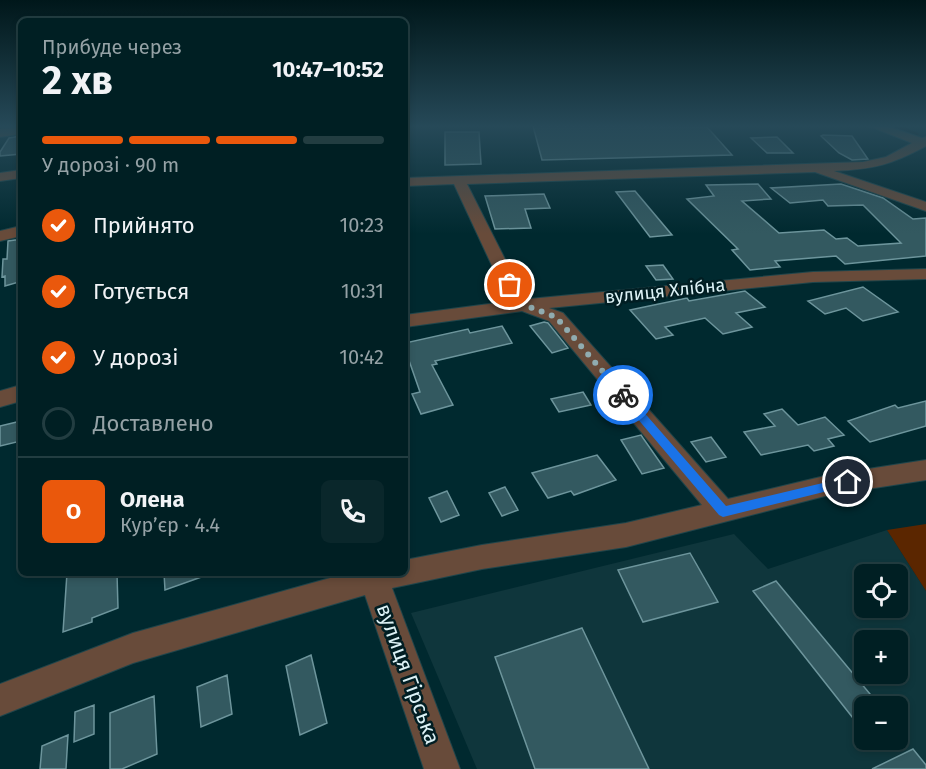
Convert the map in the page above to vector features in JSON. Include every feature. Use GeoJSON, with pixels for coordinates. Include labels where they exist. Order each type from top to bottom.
{"type":"FeatureCollection","features":[{"type":"Feature","properties":{"kind":"street"},"geometry":{"type":"LineString","coordinates":[[408,182],[815,169],[883,162]]}},
{"type":"Feature","properties":{"kind":"street"},"geometry":{"type":"LineString","coordinates":[[815,169],[926,207]]}},
{"type":"Feature","properties":{"kind":"street"},"geometry":{"type":"LineString","coordinates":[[0,177],[18,174]]}},
{"type":"Feature","properties":{"kind":"street"},"geometry":{"type":"LineString","coordinates":[[458,179],[510,285],[524,305],[556,317],[723,512]]}},
{"type":"Feature","properties":{"kind":"street"},"geometry":{"type":"LineString","coordinates":[[0,236],[18,232]]}},
{"type":"Feature","properties":{"kind":"street","name":"вулиця Хлібна"},"geometry":{"type":"LineString","coordinates":[[408,321],[524,305],[813,277],[926,274]]}},
{"type":"Feature","properties":{"kind":"street"},"geometry":{"type":"LineString","coordinates":[[0,399],[18,394]]}},
{"type":"Feature","properties":{"kind":"street"},"geometry":{"type":"LineString","coordinates":[[408,572],[482,557],[626,535],[829,485],[926,470]]}},
{"type":"Feature","properties":{"kind":"street"},"geometry":{"type":"LineString","coordinates":[[0,700],[133,648],[389,576]]}},
{"type":"Feature","properties":{"kind":"street","name":"вулиця Гірська"},"geometry":{"type":"LineString","coordinates":[[374,579],[442,769]]}},
{"type":"Feature","properties":{"kind":"shaded area"},"geometry":{"type":"Polygon","coordinates":[[[926,524],[926,591],[887,530],[926,524]]]}},
{"type":"Feature","properties":{"kind":"shaded area"},"geometry":{"type":"Polygon","coordinates":[[[887,530],[926,591],[926,769],[477,769],[411,613],[734,534],[768,569],[887,530]]]}},
{"type":"Feature","properties":{"kind":"building"},"geometry":{"type":"Polygon","coordinates":[[[445,162],[481,162],[481,164],[445,165],[445,162]]]}},
{"type":"Feature","properties":{"kind":"building"},"geometry":{"type":"Polygon","coordinates":[[[758,184],[771,199],[742,201],[779,233],[824,230],[836,239],[847,238],[858,246],[901,243],[863,205],[828,206],[823,200],[790,203],[771,188],[841,184],[883,198],[913,219],[926,218],[926,256],[845,264],[836,256],[775,261],[780,267],[750,270],[732,250],[738,249],[687,199],[714,196],[706,185],[758,184]]]}},
{"type":"Feature","properties":{"kind":"building"},"geometry":{"type":"Polygon","coordinates":[[[635,191],[672,235],[650,237],[616,192],[635,191]]]}},
{"type":"Feature","properties":{"kind":"building"},"geometry":{"type":"Polygon","coordinates":[[[544,194],[550,208],[525,209],[531,228],[495,229],[485,196],[544,194]]]}},
{"type":"Feature","properties":{"kind":"building"},"geometry":{"type":"Polygon","coordinates":[[[18,240],[18,282],[5,286],[5,276],[2,277],[3,259],[7,259],[8,241],[18,240]]]}},
{"type":"Feature","properties":{"kind":"building"},"geometry":{"type":"Polygon","coordinates":[[[663,265],[673,279],[656,280],[646,266],[663,265]]]}},
{"type":"Feature","properties":{"kind":"building"},"geometry":{"type":"Polygon","coordinates":[[[863,287],[898,312],[863,321],[846,308],[825,314],[808,301],[863,287]]]}},
{"type":"Feature","properties":{"kind":"building"},"geometry":{"type":"Polygon","coordinates":[[[745,291],[765,307],[736,313],[752,327],[723,334],[705,318],[665,327],[673,335],[656,339],[630,310],[687,298],[689,301],[745,291]]]}},
{"type":"Feature","properties":{"kind":"building"},"geometry":{"type":"Polygon","coordinates":[[[548,323],[568,348],[552,353],[530,326],[548,323]]]}},
{"type":"Feature","properties":{"kind":"building"},"geometry":{"type":"Polygon","coordinates":[[[502,326],[512,343],[435,361],[437,364],[432,365],[453,405],[421,414],[412,394],[420,392],[408,358],[408,342],[468,329],[470,333],[502,326]]]}},
{"type":"Feature","properties":{"kind":"building"},"geometry":{"type":"Polygon","coordinates":[[[583,392],[591,405],[559,412],[551,399],[583,392]]]}},
{"type":"Feature","properties":{"kind":"building"},"geometry":{"type":"Polygon","coordinates":[[[926,401],[926,426],[870,442],[848,421],[895,405],[898,408],[926,401]]]}},
{"type":"Feature","properties":{"kind":"building"},"geometry":{"type":"Polygon","coordinates":[[[782,409],[798,425],[825,417],[844,435],[828,439],[834,446],[814,451],[808,445],[761,455],[744,432],[775,426],[764,414],[782,409]]]}},
{"type":"Feature","properties":{"kind":"building"},"geometry":{"type":"Polygon","coordinates":[[[18,422],[18,442],[0,446],[0,426],[18,422]]]}},
{"type":"Feature","properties":{"kind":"building"},"geometry":{"type":"Polygon","coordinates":[[[641,435],[664,468],[642,474],[621,440],[641,435]]]}},
{"type":"Feature","properties":{"kind":"building"},"geometry":{"type":"Polygon","coordinates":[[[711,437],[726,457],[706,462],[691,442],[711,437]]]}},
{"type":"Feature","properties":{"kind":"building"},"geometry":{"type":"Polygon","coordinates":[[[597,455],[616,480],[574,495],[571,491],[548,498],[532,473],[597,455]]]}},
{"type":"Feature","properties":{"kind":"building"},"geometry":{"type":"Polygon","coordinates":[[[505,487],[518,510],[502,516],[489,493],[505,487]]]}},
{"type":"Feature","properties":{"kind":"building"},"geometry":{"type":"Polygon","coordinates":[[[447,491],[459,515],[441,522],[429,498],[447,491]]]}},
{"type":"Feature","properties":{"kind":"building"},"geometry":{"type":"Polygon","coordinates":[[[690,553],[718,602],[643,622],[618,570],[690,553]]]}},
{"type":"Feature","properties":{"kind":"building"},"geometry":{"type":"Polygon","coordinates":[[[67,576],[117,576],[118,608],[92,618],[92,622],[63,632],[67,576]]]}},
{"type":"Feature","properties":{"kind":"building"},"geometry":{"type":"Polygon","coordinates":[[[164,576],[204,576],[165,590],[164,576]]]}},
{"type":"Feature","properties":{"kind":"building"},"geometry":{"type":"Polygon","coordinates":[[[776,581],[854,675],[854,684],[862,684],[872,696],[854,696],[854,719],[753,591],[776,581]]]}},
{"type":"Feature","properties":{"kind":"building"},"geometry":{"type":"Polygon","coordinates":[[[582,628],[649,769],[535,769],[495,657],[582,628]]]}},
{"type":"Feature","properties":{"kind":"building"},"geometry":{"type":"Polygon","coordinates":[[[311,655],[327,723],[300,735],[286,666],[311,655]]]}},
{"type":"Feature","properties":{"kind":"building"},"geometry":{"type":"Polygon","coordinates":[[[227,675],[232,714],[201,727],[197,687],[227,675]]]}},
{"type":"Feature","properties":{"kind":"building"},"geometry":{"type":"Polygon","coordinates":[[[154,696],[157,754],[122,769],[110,769],[110,713],[154,696]]]}},
{"type":"Feature","properties":{"kind":"building"},"geometry":{"type":"Polygon","coordinates":[[[94,705],[94,734],[74,742],[75,712],[94,705]]]}},
{"type":"Feature","properties":{"kind":"building"},"geometry":{"type":"Polygon","coordinates":[[[68,735],[66,769],[40,769],[42,746],[68,735]]]}},
{"type":"Feature","properties":{"kind":"building"},"geometry":{"type":"Polygon","coordinates":[[[913,749],[926,765],[926,769],[872,769],[913,749]]]}},
{"type":"Feature","properties":{"kind":"way so far"},"geometry":{"type":"LineString","coordinates":[[510,285],[524,305],[556,317],[623,395]]}},
{"type":"Feature","properties":{"kind":"route"},"geometry":{"type":"LineString","coordinates":[[623,395],[723,512],[848,482]]}}]}
